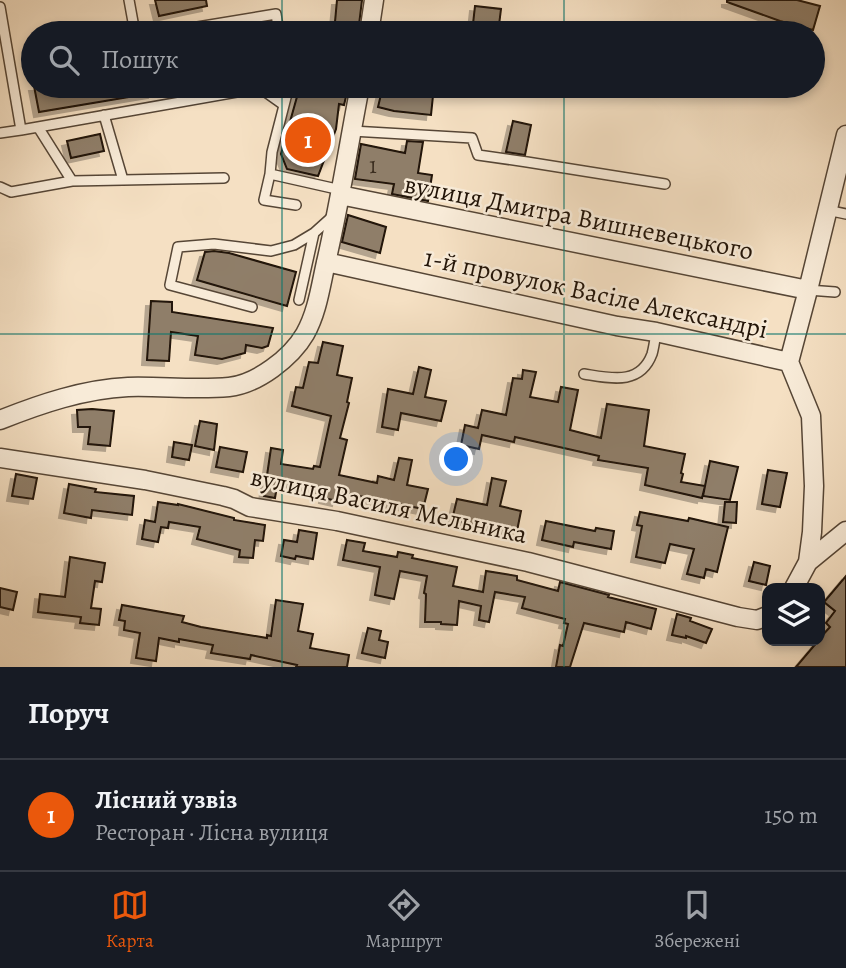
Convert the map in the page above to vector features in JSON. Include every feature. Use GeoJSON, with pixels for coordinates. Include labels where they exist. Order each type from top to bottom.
{"type":"FeatureCollection","features":[{"type":"Feature","properties":{"kind":"street"},"geometry":{"type":"LineString","coordinates":[[371,21],[374,0]]}},
{"type":"Feature","properties":{"kind":"street"},"geometry":{"type":"LineString","coordinates":[[0,420],[80,393],[125,387],[231,387],[271,370],[290,354],[311,322],[321,287],[358,98]]}},
{"type":"Feature","properties":{"kind":"street","name":"1-й провулок Васіле Александрі"},"geometry":{"type":"LineString","coordinates":[[326,262],[789,362],[846,135]]}},
{"type":"Feature","properties":{"kind":"street","name":"вулиця Дмитра Вишневецького"},"geometry":{"type":"LineString","coordinates":[[340,199],[808,290]]}},
{"type":"Feature","properties":{"kind":"street"},"geometry":{"type":"LineString","coordinates":[[789,362],[811,416],[814,486],[808,562],[797,583]]}},
{"type":"Feature","properties":{"kind":"street","name":"вулиця Василя Мельника"},"geometry":{"type":"LineString","coordinates":[[0,458],[145,480],[223,496],[250,506],[528,562],[738,617],[762,618]]}},
{"type":"Feature","properties":{"kind":"street"},"geometry":{"type":"LineString","coordinates":[[808,562],[846,531]]}},
{"type":"Feature","properties":{"kind":"lane"},"geometry":{"type":"LineString","coordinates":[[128,0],[132,21]]}},
{"type":"Feature","properties":{"kind":"lane"},"geometry":{"type":"LineString","coordinates":[[0,7],[3,41],[21,130]]}},
{"type":"Feature","properties":{"kind":"lane"},"geometry":{"type":"LineString","coordinates":[[234,21],[276,14],[277,21]]}},
{"type":"Feature","properties":{"kind":"lane"},"geometry":{"type":"LineString","coordinates":[[0,133],[200,98]]}},
{"type":"Feature","properties":{"kind":"lane"},"geometry":{"type":"LineString","coordinates":[[275,98],[284,105]]}},
{"type":"Feature","properties":{"kind":"lane"},"geometry":{"type":"LineString","coordinates":[[286,98],[272,152],[264,201],[296,205]]}},
{"type":"Feature","properties":{"kind":"lane"},"geometry":{"type":"LineString","coordinates":[[104,115],[123,180]]}},
{"type":"Feature","properties":{"kind":"lane"},"geometry":{"type":"LineString","coordinates":[[38,127],[72,181]]}},
{"type":"Feature","properties":{"kind":"lane"},"geometry":{"type":"LineString","coordinates":[[352,131],[472,138],[478,155],[665,184]]}},
{"type":"Feature","properties":{"kind":"lane"},"geometry":{"type":"LineString","coordinates":[[252,307],[170,285],[178,247],[214,244],[271,251],[294,245],[313,233],[340,199],[270,174]]}},
{"type":"Feature","properties":{"kind":"lane"},"geometry":{"type":"LineString","coordinates":[[0,187],[11,192],[72,181],[224,178]]}},
{"type":"Feature","properties":{"kind":"lane"},"geometry":{"type":"LineString","coordinates":[[827,210],[846,214]]}},
{"type":"Feature","properties":{"kind":"lane"},"geometry":{"type":"LineString","coordinates":[[299,300],[313,233]]}},
{"type":"Feature","properties":{"kind":"lane"},"geometry":{"type":"LineString","coordinates":[[808,290],[835,292]]}},
{"type":"Feature","properties":{"kind":"lane"},"geometry":{"type":"LineString","coordinates":[[584,373],[615,380],[637,373],[651,355],[656,332]]}},
{"type":"Feature","properties":{"kind":"building"},"geometry":{"type":"Polygon","coordinates":[[[155,0],[206,0],[207,6],[159,16],[155,0]]]}},
{"type":"Feature","properties":{"kind":"building"},"geometry":{"type":"Polygon","coordinates":[[[337,0],[362,0],[359,21],[335,21],[337,0]]]}},
{"type":"Feature","properties":{"kind":"building"},"geometry":{"type":"Polygon","coordinates":[[[797,0],[820,6],[816,21],[780,21],[727,2],[797,0]]]}},
{"type":"Feature","properties":{"kind":"building"},"geometry":{"type":"Polygon","coordinates":[[[475,6],[501,9],[500,21],[473,21],[475,6]]]}},
{"type":"Feature","properties":{"kind":"building"},"geometry":{"type":"Polygon","coordinates":[[[36,98],[123,98],[39,112],[36,98]]]}},
{"type":"Feature","properties":{"kind":"building"},"geometry":{"type":"Polygon","coordinates":[[[297,98],[346,98],[344,105],[339,104],[336,129],[318,176],[287,169],[281,154],[297,98]]]}},
{"type":"Feature","properties":{"kind":"building"},"geometry":{"type":"Polygon","coordinates":[[[380,98],[433,98],[431,115],[378,107],[380,98]]]}},
{"type":"Feature","properties":{"kind":"building"},"geometry":{"type":"Polygon","coordinates":[[[513,121],[531,125],[525,155],[506,152],[513,121]]]}},
{"type":"Feature","properties":{"kind":"building"},"geometry":{"type":"Polygon","coordinates":[[[100,134],[104,151],[71,158],[67,141],[100,134]]]}},
{"type":"Feature","properties":{"kind":"building"},"geometry":{"type":"Polygon","coordinates":[[[407,141],[423,142],[418,173],[432,175],[428,201],[392,194],[394,184],[355,179],[361,144],[405,153],[407,141]]]}},
{"type":"Feature","properties":{"kind":"building"},"geometry":{"type":"Polygon","coordinates":[[[348,215],[386,227],[380,253],[342,242],[348,215]]]}},
{"type":"Feature","properties":{"kind":"building"},"geometry":{"type":"Polygon","coordinates":[[[214,251],[296,272],[287,306],[197,280],[205,252],[214,251]]]}},
{"type":"Feature","properties":{"kind":"building"},"geometry":{"type":"Polygon","coordinates":[[[151,301],[172,302],[172,312],[273,328],[268,346],[262,348],[246,345],[245,353],[222,359],[195,355],[198,336],[171,332],[169,361],[147,360],[151,301]]]}},
{"type":"Feature","properties":{"kind":"building"},"geometry":{"type":"Polygon","coordinates":[[[323,342],[343,346],[337,375],[352,378],[340,438],[347,440],[339,475],[377,483],[378,476],[394,480],[399,458],[412,460],[407,485],[428,489],[423,509],[339,492],[337,501],[324,498],[326,489],[278,480],[275,498],[264,496],[271,448],[283,450],[281,464],[313,469],[314,466],[320,467],[331,416],[292,406],[296,387],[303,388],[309,362],[318,363],[323,342]]]}},
{"type":"Feature","properties":{"kind":"building"},"geometry":{"type":"Polygon","coordinates":[[[419,367],[431,370],[425,397],[446,401],[441,421],[401,413],[398,430],[382,427],[388,389],[413,394],[419,367]]]}},
{"type":"Feature","properties":{"kind":"building"},"geometry":{"type":"Polygon","coordinates":[[[523,370],[536,372],[530,397],[558,402],[561,387],[578,390],[570,430],[601,438],[607,404],[649,410],[644,446],[685,454],[681,482],[705,486],[702,498],[645,485],[648,468],[598,460],[599,456],[515,437],[514,442],[482,435],[479,449],[461,445],[465,425],[478,428],[482,410],[506,415],[513,378],[522,379],[523,370]]]}},
{"type":"Feature","properties":{"kind":"building"},"geometry":{"type":"Polygon","coordinates":[[[77,410],[114,411],[110,446],[88,444],[90,427],[78,427],[77,410]]]}},
{"type":"Feature","properties":{"kind":"building"},"geometry":{"type":"Polygon","coordinates":[[[200,421],[217,424],[214,450],[195,446],[200,421]]]}},
{"type":"Feature","properties":{"kind":"building"},"geometry":{"type":"Polygon","coordinates":[[[174,442],[192,445],[189,460],[172,457],[174,442]]]}},
{"type":"Feature","properties":{"kind":"building"},"geometry":{"type":"Polygon","coordinates":[[[220,447],[247,452],[243,472],[216,467],[220,447]]]}},
{"type":"Feature","properties":{"kind":"building"},"geometry":{"type":"Polygon","coordinates":[[[710,461],[738,467],[730,500],[703,496],[710,461]]]}},
{"type":"Feature","properties":{"kind":"building"},"geometry":{"type":"Polygon","coordinates":[[[768,470],[787,473],[780,507],[762,504],[768,470]]]}},
{"type":"Feature","properties":{"kind":"building"},"geometry":{"type":"Polygon","coordinates":[[[16,474],[37,478],[33,499],[12,496],[16,474]]]}},
{"type":"Feature","properties":{"kind":"building"},"geometry":{"type":"Polygon","coordinates":[[[492,478],[506,481],[500,506],[521,511],[517,531],[480,523],[480,527],[452,520],[457,499],[487,505],[492,478]]]}},
{"type":"Feature","properties":{"kind":"building"},"geometry":{"type":"Polygon","coordinates":[[[69,484],[96,489],[95,492],[134,496],[132,515],[92,510],[91,518],[64,513],[69,484]]]}},
{"type":"Feature","properties":{"kind":"building"},"geometry":{"type":"Polygon","coordinates":[[[158,502],[178,504],[234,520],[265,525],[263,541],[255,540],[253,558],[239,557],[240,550],[197,539],[200,527],[169,522],[168,528],[161,527],[158,542],[142,539],[145,520],[155,522],[158,502]]]}},
{"type":"Feature","properties":{"kind":"building"},"geometry":{"type":"Polygon","coordinates":[[[725,502],[737,502],[736,523],[723,522],[725,502]]]}},
{"type":"Feature","properties":{"kind":"building"},"geometry":{"type":"Polygon","coordinates":[[[640,512],[688,521],[689,518],[728,527],[717,572],[706,569],[704,578],[687,574],[694,549],[670,544],[665,563],[636,557],[642,526],[637,525],[640,512]]]}},
{"type":"Feature","properties":{"kind":"building"},"geometry":{"type":"Polygon","coordinates":[[[546,521],[595,531],[596,528],[614,531],[611,549],[574,542],[573,547],[542,540],[546,521]]]}},
{"type":"Feature","properties":{"kind":"building"},"geometry":{"type":"Polygon","coordinates":[[[299,530],[317,533],[313,559],[281,556],[284,540],[297,542],[299,530]]]}},
{"type":"Feature","properties":{"kind":"building"},"geometry":{"type":"Polygon","coordinates":[[[347,540],[365,543],[363,551],[397,557],[398,552],[413,555],[412,558],[457,567],[453,586],[483,592],[486,571],[517,576],[517,580],[558,591],[560,582],[609,595],[608,597],[656,609],[651,629],[626,622],[624,632],[584,623],[570,667],[556,667],[568,624],[564,623],[565,619],[522,608],[525,597],[495,592],[489,622],[479,620],[481,606],[459,601],[457,625],[425,622],[424,593],[427,576],[400,571],[394,599],[375,595],[380,567],[343,560],[347,540]]]}},
{"type":"Feature","properties":{"kind":"building"},"geometry":{"type":"Polygon","coordinates":[[[70,557],[105,563],[102,582],[95,581],[91,608],[101,609],[99,625],[80,623],[81,617],[38,612],[40,594],[65,597],[70,557]]]}},
{"type":"Feature","properties":{"kind":"building"},"geometry":{"type":"Polygon","coordinates":[[[754,562],[770,566],[766,583],[749,581],[754,562]]]}},
{"type":"Feature","properties":{"kind":"building"},"geometry":{"type":"Polygon","coordinates":[[[846,576],[846,667],[796,667],[814,646],[825,646],[825,632],[830,627],[826,623],[835,611],[825,601],[846,576]]]}},
{"type":"Feature","properties":{"kind":"building"},"geometry":{"type":"Polygon","coordinates":[[[0,588],[17,592],[13,610],[0,607],[0,588]]]}},
{"type":"Feature","properties":{"kind":"building"},"geometry":{"type":"Polygon","coordinates":[[[276,600],[303,604],[298,631],[313,634],[310,648],[349,655],[347,667],[296,667],[297,665],[251,655],[250,659],[211,653],[213,645],[159,638],[156,661],[136,658],[140,633],[124,630],[125,621],[119,620],[122,605],[184,616],[182,622],[201,627],[267,638],[267,635],[271,636],[276,600]]]}},
{"type":"Feature","properties":{"kind":"building"},"geometry":{"type":"Polygon","coordinates":[[[677,614],[712,629],[706,643],[686,636],[672,635],[677,614]]]}},
{"type":"Feature","properties":{"kind":"building"},"geometry":{"type":"Polygon","coordinates":[[[368,628],[381,631],[379,640],[388,642],[385,658],[362,653],[368,628]]]}},
{"type":"Feature","properties":{"kind":"place","name":"Лісний узвіз"},"geometry":{"type":"Point","coordinates":[308,140]}}]}
